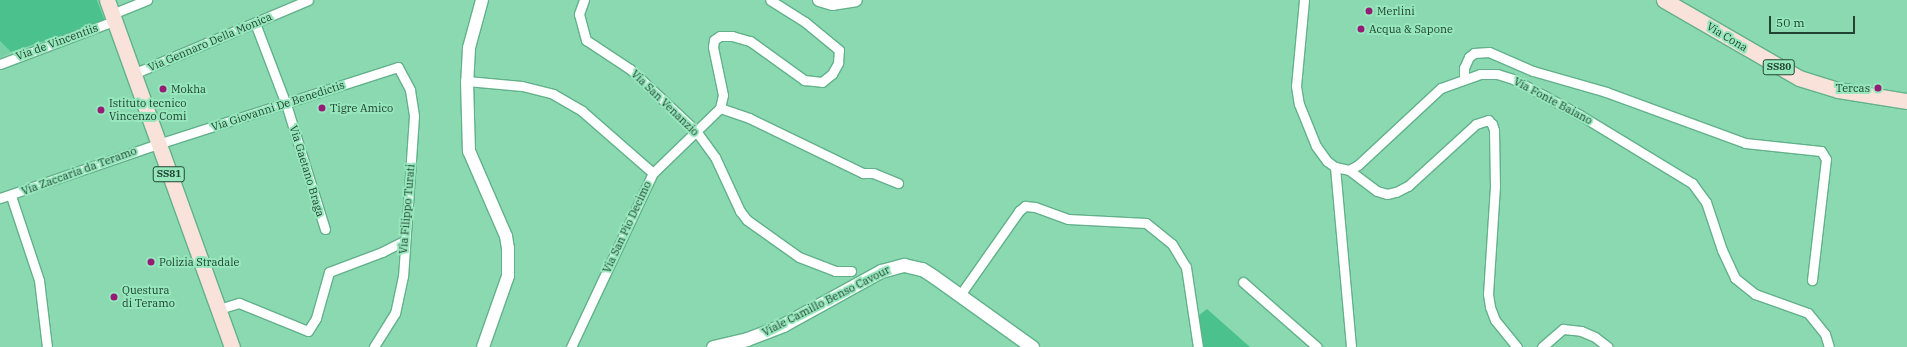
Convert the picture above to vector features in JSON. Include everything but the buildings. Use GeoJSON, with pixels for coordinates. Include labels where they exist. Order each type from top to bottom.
{"type":"FeatureCollection","features":[{"type":"Feature","properties":{"kind":"main road","name":"Via Cona"},"geometry":{"type":"LineString","coordinates":[[1664,0],[1799,78],[1838,90],[1907,101]]}},
{"type":"Feature","properties":{"kind":"main road","name":"SS81"},"geometry":{"type":"LineString","coordinates":[[111,12],[232,347]]}},
{"type":"Feature","properties":{"kind":"main road","name":"Viale Camillo Benso Cavour"},"geometry":{"type":"LineString","coordinates":[[713,347],[747,339],[783,325],[876,274],[898,266],[922,269],[1032,347]]}},
{"type":"Feature","properties":{"kind":"street","name":"Via de Vincentiis"},"geometry":{"type":"LineString","coordinates":[[0,64],[111,12],[147,0]]}},
{"type":"Feature","properties":{"kind":"street","name":"Via Gennaro Della Monica"},"geometry":{"type":"LineString","coordinates":[[133,74],[308,0]]}},
{"type":"Feature","properties":{"kind":"street"},"geometry":{"type":"LineString","coordinates":[[482,0],[469,48],[467,81],[469,151],[506,236],[508,248],[508,276],[483,347]]}},
{"type":"Feature","properties":{"kind":"street","name":"Via San Venanzio"},"geometry":{"type":"LineString","coordinates":[[584,0],[579,14],[586,40],[630,69],[696,130],[715,157],[740,211],[747,220],[799,257],[835,271],[851,271]]}},
{"type":"Feature","properties":{"kind":"street"},"geometry":{"type":"LineString","coordinates":[[770,0],[806,22],[838,50],[838,63],[832,74],[822,82],[804,80],[750,41],[732,36],[720,36],[714,40],[713,47],[723,96],[720,108],[749,118],[863,173],[873,173],[898,183]]}},
{"type":"Feature","properties":{"kind":"street"},"geometry":{"type":"LineString","coordinates":[[819,0],[832,4],[856,0]]}},
{"type":"Feature","properties":{"kind":"street"},"geometry":{"type":"LineString","coordinates":[[1304,0],[1296,86],[1299,104],[1316,146],[1327,161],[1335,167],[1350,170],[1377,191],[1387,194],[1396,192],[1413,181],[1476,124],[1488,120],[1492,124],[1494,130],[1495,186],[1488,294],[1490,307],[1495,320],[1518,347]]}},
{"type":"Feature","properties":{"kind":"street","name":"Via Gaetano Braga"},"geometry":{"type":"LineString","coordinates":[[255,23],[286,104],[325,229]]}},
{"type":"Feature","properties":{"kind":"street"},"geometry":{"type":"LineString","coordinates":[[1464,78],[1464,68],[1469,57],[1474,53],[1489,52],[1533,71],[1606,92],[1745,143],[1821,151],[1826,159],[1812,280]]}},
{"type":"Feature","properties":{"kind":"street","name":"Via Giovanni De Benedictis"},"geometry":{"type":"LineString","coordinates":[[158,144],[398,67]]}},
{"type":"Feature","properties":{"kind":"street","name":"Via Filippo Turati"},"geometry":{"type":"LineString","coordinates":[[374,347],[395,313],[403,276],[404,241],[414,116],[410,90],[398,67]]}},
{"type":"Feature","properties":{"kind":"street","name":"Via Fonte Baiano"},"geometry":{"type":"LineString","coordinates":[[1350,170],[1376,150],[1427,98],[1441,88],[1464,78],[1497,74],[1525,84],[1692,183],[1706,202],[1722,250],[1735,278],[1755,294],[1808,314],[1825,334],[1829,347]]}},
{"type":"Feature","properties":{"kind":"street"},"geometry":{"type":"LineString","coordinates":[[467,81],[522,86],[553,94],[582,111],[653,173]]}},
{"type":"Feature","properties":{"kind":"street","name":"Via San Pio Decimo"},"geometry":{"type":"LineString","coordinates":[[571,347],[653,173],[720,108]]}},
{"type":"Feature","properties":{"kind":"street","name":"Via Zaccaria da Teramo"},"geometry":{"type":"LineString","coordinates":[[0,198],[11,196],[158,144]]}},
{"type":"Feature","properties":{"kind":"street"},"geometry":{"type":"LineString","coordinates":[[1335,167],[1352,347]]}},
{"type":"Feature","properties":{"kind":"street"},"geometry":{"type":"LineString","coordinates":[[11,196],[39,280],[47,347]]}},
{"type":"Feature","properties":{"kind":"street"},"geometry":{"type":"LineString","coordinates":[[960,295],[1019,211],[1025,206],[1035,207],[1068,219],[1146,223],[1172,244],[1186,267],[1198,347]]}},
{"type":"Feature","properties":{"kind":"street"},"geometry":{"type":"LineString","coordinates":[[219,309],[239,303],[308,331],[316,318],[328,272],[382,252],[404,241]]}},
{"type":"Feature","properties":{"kind":"street"},"geometry":{"type":"LineString","coordinates":[[1244,282],[1317,347]]}},
{"type":"Feature","properties":{"kind":"street"},"geometry":{"type":"LineString","coordinates":[[1542,347],[1563,329],[1581,331],[1594,336],[1608,347]]}},
{"type":"Feature","properties":{"kind":"shaded area"},"geometry":{"type":"Polygon","coordinates":[[[0,0],[97,0],[105,21],[11,52],[0,41],[0,0]]]}},
{"type":"Feature","properties":{"kind":"shaded area"},"geometry":{"type":"Polygon","coordinates":[[[0,41],[11,52],[0,58],[0,41]]]}},
{"type":"Feature","properties":{"kind":"shaded area"},"geometry":{"type":"Polygon","coordinates":[[[1207,309],[1250,347],[1201,347],[1198,316],[1207,309]]]}},
{"type":"Feature","properties":{"kind":"place","name":"Merlini"},"geometry":{"type":"Point","coordinates":[1369,11]}},
{"type":"Feature","properties":{"kind":"place","name":"Acqua & Sapone"},"geometry":{"type":"Point","coordinates":[1361,29]}},
{"type":"Feature","properties":{"kind":"place","name":"Tercas"},"geometry":{"type":"Point","coordinates":[1878,88]}},
{"type":"Feature","properties":{"kind":"place","name":"Mokha"},"geometry":{"type":"Point","coordinates":[163,89]}},
{"type":"Feature","properties":{"kind":"place","name":"Tigre Amico"},"geometry":{"type":"Point","coordinates":[322,108]}},
{"type":"Feature","properties":{"kind":"place","name":"Istituto tecnico Vincenzo Comi"},"geometry":{"type":"Point","coordinates":[101,110]}},
{"type":"Feature","properties":{"kind":"place","name":"Polizia Stradale"},"geometry":{"type":"Point","coordinates":[151,262]}},
{"type":"Feature","properties":{"kind":"place","name":"Questura di Teramo"},"geometry":{"type":"Point","coordinates":[114,297]}}]}
